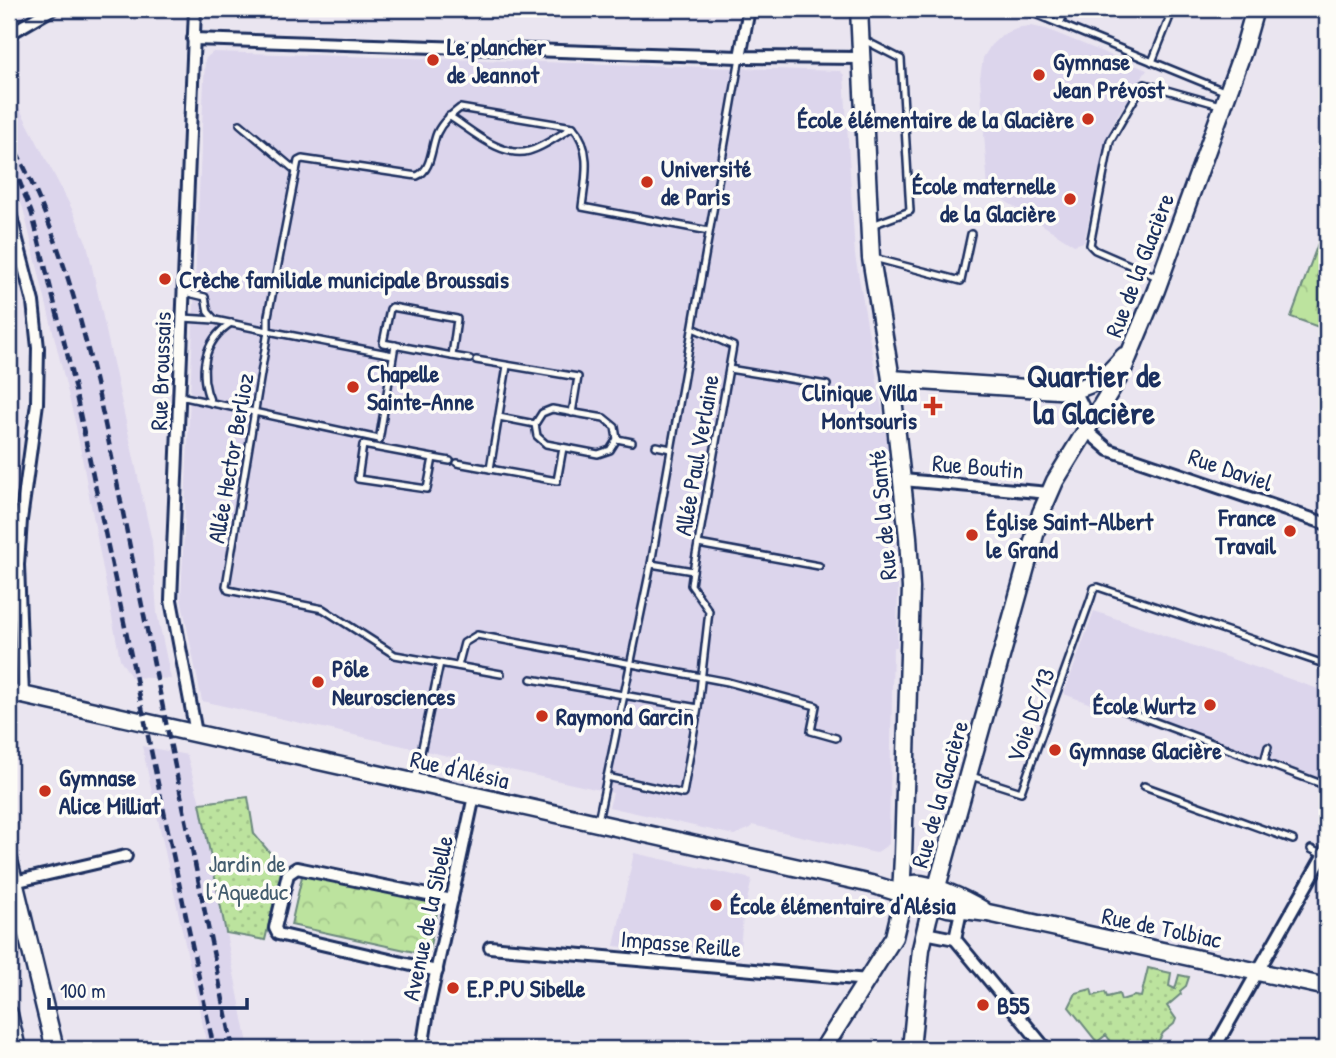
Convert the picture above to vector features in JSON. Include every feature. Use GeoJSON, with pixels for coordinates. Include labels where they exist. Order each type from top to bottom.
{"type":"FeatureCollection","features":[{"type":"Feature","properties":{"kind":"street"},"geometry":{"type":"LineString","coordinates":[[9,34],[52,9]]}},
{"type":"Feature","properties":{"kind":"street","name":"Rue Broussais"},"geometry":{"type":"LineString","coordinates":[[195,9],[172,600],[196,733]]}},
{"type":"Feature","properties":{"kind":"street"},"geometry":{"type":"LineString","coordinates":[[740,57],[749,9]]}},
{"type":"Feature","properties":{"kind":"street","name":"Rue de la Santé"},"geometry":{"type":"LineString","coordinates":[[823,1049],[894,937],[901,893],[911,589],[903,481],[891,379],[871,258],[859,9]]}},
{"type":"Feature","properties":{"kind":"street","name":"Rue de la Glacière"},"geometry":{"type":"LineString","coordinates":[[911,1049],[925,933],[1041,513],[1049,493],[1122,372],[1160,279],[1226,100],[1255,9]]}},
{"type":"Feature","properties":{"kind":"street"},"geometry":{"type":"LineString","coordinates":[[193,39],[740,57],[860,58]]}},
{"type":"Feature","properties":{"kind":"street"},"geometry":{"type":"LineString","coordinates":[[9,209],[33,302],[38,348],[37,403],[21,520],[18,565],[16,694]]}},
{"type":"Feature","properties":{"kind":"street"},"geometry":{"type":"LineString","coordinates":[[891,379],[1072,391],[1094,384],[1106,376],[1132,346]]}},
{"type":"Feature","properties":{"kind":"street"},"geometry":{"type":"LineString","coordinates":[[1072,391],[1086,419],[1087,430]]}},
{"type":"Feature","properties":{"kind":"street","name":"Rue Daviel"},"geometry":{"type":"LineString","coordinates":[[1087,430],[1109,450],[1327,524]]}},
{"type":"Feature","properties":{"kind":"street","name":"Rue Boutin"},"geometry":{"type":"LineString","coordinates":[[903,481],[1049,493]]}},
{"type":"Feature","properties":{"kind":"street"},"geometry":{"type":"LineString","coordinates":[[9,520],[21,520]]}},
{"type":"Feature","properties":{"kind":"street","name":"Rue d'Alésia"},"geometry":{"type":"LineString","coordinates":[[16,694],[901,893],[934,896]]}},
{"type":"Feature","properties":{"kind":"street","name":"Avenue de la Sibelle"},"geometry":{"type":"LineString","coordinates":[[422,1049],[474,796]]}},
{"type":"Feature","properties":{"kind":"street"},"geometry":{"type":"LineString","coordinates":[[1214,1049],[1325,852]]}},
{"type":"Feature","properties":{"kind":"street"},"geometry":{"type":"LineString","coordinates":[[14,882],[126,856]]}},
{"type":"Feature","properties":{"kind":"street"},"geometry":{"type":"LineString","coordinates":[[9,861],[55,1049]]}},
{"type":"Feature","properties":{"kind":"street"},"geometry":{"type":"LineString","coordinates":[[436,971],[277,933],[275,928],[288,874],[297,867],[452,900]]}},
{"type":"Feature","properties":{"kind":"street"},"geometry":{"type":"LineString","coordinates":[[934,896],[961,911],[988,913]]}},
{"type":"Feature","properties":{"kind":"street"},"geometry":{"type":"LineString","coordinates":[[934,896],[961,897],[988,913]]}},
{"type":"Feature","properties":{"kind":"street"},"geometry":{"type":"LineString","coordinates":[[956,939],[961,911]]}},
{"type":"Feature","properties":{"kind":"street","name":"Rue de Tolbiac"},"geometry":{"type":"LineString","coordinates":[[988,913],[1327,987]]}},
{"type":"Feature","properties":{"kind":"street"},"geometry":{"type":"LineString","coordinates":[[925,933],[956,939],[1045,1049]]}},
{"type":"Feature","properties":{"kind":"street","name":"Impasse Reille"},"geometry":{"type":"LineString","coordinates":[[491,947],[868,980]]}},
{"type":"Feature","properties":{"kind":"street"},"geometry":{"type":"LineString","coordinates":[[9,1014],[17,1049]]}},
{"type":"Feature","properties":{"kind":"lane"},"geometry":{"type":"LineString","coordinates":[[1023,9],[1152,62],[1226,100]]}},
{"type":"Feature","properties":{"kind":"lane"},"geometry":{"type":"LineString","coordinates":[[1060,24],[1066,9]]}},
{"type":"Feature","properties":{"kind":"lane"},"geometry":{"type":"LineString","coordinates":[[1152,62],[1173,9]]}},
{"type":"Feature","properties":{"kind":"lane"},"geometry":{"type":"LineString","coordinates":[[860,37],[901,59],[910,211],[869,226]]}},
{"type":"Feature","properties":{"kind":"lane","name":"Allée Paul Verlaine"},"geometry":{"type":"LineString","coordinates":[[597,823],[651,564],[740,57]]}},
{"type":"Feature","properties":{"kind":"lane"},"geometry":{"type":"LineString","coordinates":[[1160,279],[1095,250],[1090,245],[1110,141],[1142,86],[1226,100]]}},
{"type":"Feature","properties":{"kind":"lane"},"geometry":{"type":"LineString","coordinates":[[240,124],[296,171],[298,161],[302,159],[416,176],[426,170],[438,131],[449,116],[460,108],[573,127],[578,133],[587,164],[582,207],[709,231]]}},
{"type":"Feature","properties":{"kind":"lane"},"geometry":{"type":"LineString","coordinates":[[449,116],[499,147],[514,152],[528,152],[573,127]]}},
{"type":"Feature","properties":{"kind":"lane","name":"Allée Hector Berlioz"},"geometry":{"type":"LineString","coordinates":[[296,171],[268,316],[268,331],[226,586],[228,590],[323,609],[388,653],[440,663]]}},
{"type":"Feature","properties":{"kind":"lane"},"geometry":{"type":"LineString","coordinates":[[871,258],[961,281],[971,234]]}},
{"type":"Feature","properties":{"kind":"lane"},"geometry":{"type":"LineString","coordinates":[[184,292],[205,296],[208,313],[215,320]]}},
{"type":"Feature","properties":{"kind":"lane"},"geometry":{"type":"LineString","coordinates":[[452,356],[457,319],[392,307],[383,343],[452,356],[473,359],[507,366],[578,377],[572,413]]}},
{"type":"Feature","properties":{"kind":"lane"},"geometry":{"type":"LineString","coordinates":[[183,318],[215,320],[393,355]]}},
{"type":"Feature","properties":{"kind":"lane"},"geometry":{"type":"LineString","coordinates":[[211,403],[203,378],[205,359],[217,335],[232,323]]}},
{"type":"Feature","properties":{"kind":"lane","name":"Allée Paul Verlaine"},"geometry":{"type":"LineString","coordinates":[[651,564],[693,571],[698,544],[733,346],[693,328]]}},
{"type":"Feature","properties":{"kind":"lane"},"geometry":{"type":"LineString","coordinates":[[377,448],[395,345]]}},
{"type":"Feature","properties":{"kind":"lane"},"geometry":{"type":"LineString","coordinates":[[490,469],[507,366]]}},
{"type":"Feature","properties":{"kind":"lane"},"geometry":{"type":"LineString","coordinates":[[729,369],[827,385]]}},
{"type":"Feature","properties":{"kind":"lane"},"geometry":{"type":"LineString","coordinates":[[180,396],[379,439]]}},
{"type":"Feature","properties":{"kind":"lane"},"geometry":{"type":"LineString","coordinates":[[549,410],[572,413],[609,420],[615,427],[617,439],[613,447],[602,454],[563,448],[542,442],[536,434],[535,424],[539,416],[549,410]]}},
{"type":"Feature","properties":{"kind":"lane"},"geometry":{"type":"LineString","coordinates":[[499,417],[535,424]]}},
{"type":"Feature","properties":{"kind":"lane"},"geometry":{"type":"LineString","coordinates":[[617,439],[632,442]]}},
{"type":"Feature","properties":{"kind":"lane"},"geometry":{"type":"LineString","coordinates":[[433,458],[426,491],[358,479],[363,445],[557,481],[563,448]]}},
{"type":"Feature","properties":{"kind":"lane"},"geometry":{"type":"LineString","coordinates":[[656,446],[671,449]]}},
{"type":"Feature","properties":{"kind":"lane"},"geometry":{"type":"LineString","coordinates":[[698,544],[819,566]]}},
{"type":"Feature","properties":{"kind":"lane"},"geometry":{"type":"LineString","coordinates":[[607,777],[683,794],[698,708],[709,611],[691,584],[693,571]]}},
{"type":"Feature","properties":{"kind":"lane","name":"Voie DC/13"},"geometry":{"type":"LineString","coordinates":[[968,775],[1021,792],[1094,588],[1103,586],[1327,665]]}},
{"type":"Feature","properties":{"kind":"lane"},"geometry":{"type":"LineString","coordinates":[[458,666],[464,643],[477,635],[702,677],[816,706],[811,731],[836,738]]}},
{"type":"Feature","properties":{"kind":"lane"},"geometry":{"type":"LineString","coordinates":[[414,782],[440,663],[501,674]]}},
{"type":"Feature","properties":{"kind":"lane"},"geometry":{"type":"LineString","coordinates":[[531,679],[698,708]]}},
{"type":"Feature","properties":{"kind":"lane"},"geometry":{"type":"LineString","coordinates":[[1118,708],[1327,786]]}},
{"type":"Feature","properties":{"kind":"lane"},"geometry":{"type":"LineString","coordinates":[[1264,762],[1268,747]]}},
{"type":"Feature","properties":{"kind":"lane"},"geometry":{"type":"LineString","coordinates":[[1144,786],[1293,840]]}},
{"type":"Feature","properties":{"kind":"lane"},"geometry":{"type":"LineString","coordinates":[[1311,849],[1325,852]]}},
{"type":"Feature","properties":{"kind":"shaded area"},"geometry":{"type":"Polygon","coordinates":[[[1031,26],[1046,29],[1147,70],[1115,119],[1105,143],[1084,242],[1074,245],[988,190],[980,78],[983,58],[991,45],[1002,35],[1031,26]]]}},
{"type":"Feature","properties":{"kind":"shaded area"},"geometry":{"type":"Polygon","coordinates":[[[213,52],[840,71],[844,75],[855,255],[887,438],[898,585],[897,647],[893,647],[889,844],[876,853],[752,825],[751,828],[734,835],[609,807],[613,793],[202,701],[181,598],[205,59],[213,52]]]}},
{"type":"Feature","properties":{"kind":"shaded area"},"geometry":{"type":"Polygon","coordinates":[[[9,88],[73,211],[87,244],[152,541],[157,613],[171,679],[131,677],[120,659],[76,426],[23,208],[9,176],[9,88]]]}},
{"type":"Feature","properties":{"kind":"shaded area","name":"École Wurtz"},"geometry":{"type":"Polygon","coordinates":[[[1094,611],[1327,692],[1327,792],[1064,694],[1094,611]]]}},
{"type":"Feature","properties":{"kind":"shaded area"},"geometry":{"type":"Polygon","coordinates":[[[142,746],[187,755],[200,803],[249,1049],[208,1049],[142,746]]]}},
{"type":"Feature","properties":{"kind":"shaded area"},"geometry":{"type":"Polygon","coordinates":[[[634,853],[752,879],[743,917],[739,958],[614,946],[634,853]]]}},
{"type":"Feature","properties":{"kind":"green space"},"geometry":{"type":"Polygon","coordinates":[[[1327,219],[1327,330],[1291,317],[1327,219]]]}},
{"type":"Feature","properties":{"kind":"green space","name":"Jardin de l’Aqueduc"},"geometry":{"type":"Polygon","coordinates":[[[248,797],[254,834],[282,867],[265,940],[226,933],[200,803],[248,797]]]}},
{"type":"Feature","properties":{"kind":"green space"},"geometry":{"type":"Polygon","coordinates":[[[303,872],[439,903],[428,955],[291,925],[303,872]]]}},
{"type":"Feature","properties":{"kind":"green space"},"geometry":{"type":"Polygon","coordinates":[[[1148,968],[1171,973],[1169,986],[1175,989],[1179,975],[1189,977],[1186,986],[1180,991],[1181,994],[1167,1006],[1176,1019],[1174,1024],[1163,1033],[1154,1049],[1105,1049],[1112,1043],[1106,1035],[1097,1042],[1069,1007],[1076,993],[1091,989],[1093,996],[1105,992],[1107,997],[1119,994],[1121,1000],[1141,997],[1148,968]]]}},
{"type":"Feature","properties":{"kind":"railway"},"geometry":{"type":"LineString","coordinates":[[9,138],[54,236],[85,340],[110,446],[233,1049]]}},
{"type":"Feature","properties":{"kind":"railway"},"geometry":{"type":"LineString","coordinates":[[19,180],[32,214],[68,357],[214,1049]]}},
{"type":"Feature","properties":{"kind":"place","name":"Le plancher de Jeannot"},"geometry":{"type":"Point","coordinates":[433,60]}},
{"type":"Feature","properties":{"kind":"place","name":"Gymnase Jean Prévost"},"geometry":{"type":"Point","coordinates":[1039,75]}},
{"type":"Feature","properties":{"kind":"place","name":"École élémentaire de la Glacière"},"geometry":{"type":"Point","coordinates":[1088,119]}},
{"type":"Feature","properties":{"kind":"place","name":"Université de Paris"},"geometry":{"type":"Point","coordinates":[647,182]}},
{"type":"Feature","properties":{"kind":"place","name":"École maternelle de la Glacière"},"geometry":{"type":"Point","coordinates":[1070,199]}},
{"type":"Feature","properties":{"kind":"place","name":"Crèche familiale municipale Broussais"},"geometry":{"type":"Point","coordinates":[165,279]}},
{"type":"Feature","properties":{"kind":"place","name":"Chapelle Sainte-Anne"},"geometry":{"type":"Point","coordinates":[353,387]}},
{"type":"Feature","properties":{"kind":"place","name":"Clinique Villa Montsouris"},"geometry":{"type":"Point","coordinates":[933,406]}},
{"type":"Feature","properties":{"kind":"place","name":"France Travail"},"geometry":{"type":"Point","coordinates":[1290,531]}},
{"type":"Feature","properties":{"kind":"place","name":"Église Saint-Albert le Grand"},"geometry":{"type":"Point","coordinates":[972,535]}},
{"type":"Feature","properties":{"kind":"place","name":"Pôle Neurosciences"},"geometry":{"type":"Point","coordinates":[318,682]}},
{"type":"Feature","properties":{"kind":"place","name":"École Wurtz"},"geometry":{"type":"Point","coordinates":[1210,705]}},
{"type":"Feature","properties":{"kind":"place","name":"Raymond Garcin"},"geometry":{"type":"Point","coordinates":[542,716]}},
{"type":"Feature","properties":{"kind":"place","name":"Gymnase Glacière"},"geometry":{"type":"Point","coordinates":[1055,750]}},
{"type":"Feature","properties":{"kind":"place","name":"Gymnase Alice Milliat"},"geometry":{"type":"Point","coordinates":[45,791]}},
{"type":"Feature","properties":{"kind":"place","name":"École élémentaire d'Alésia"},"geometry":{"type":"Point","coordinates":[716,905]}},
{"type":"Feature","properties":{"kind":"place","name":"E.P.PU Sibelle"},"geometry":{"type":"Point","coordinates":[453,988]}},
{"type":"Feature","properties":{"kind":"place","name":"B55"},"geometry":{"type":"Point","coordinates":[983,1005]}},
{"type":"Feature","properties":{"kind":"district","name":"Quartier de la Glacière"},"geometry":{"type":"Point","coordinates":[1094,394]}}]}
